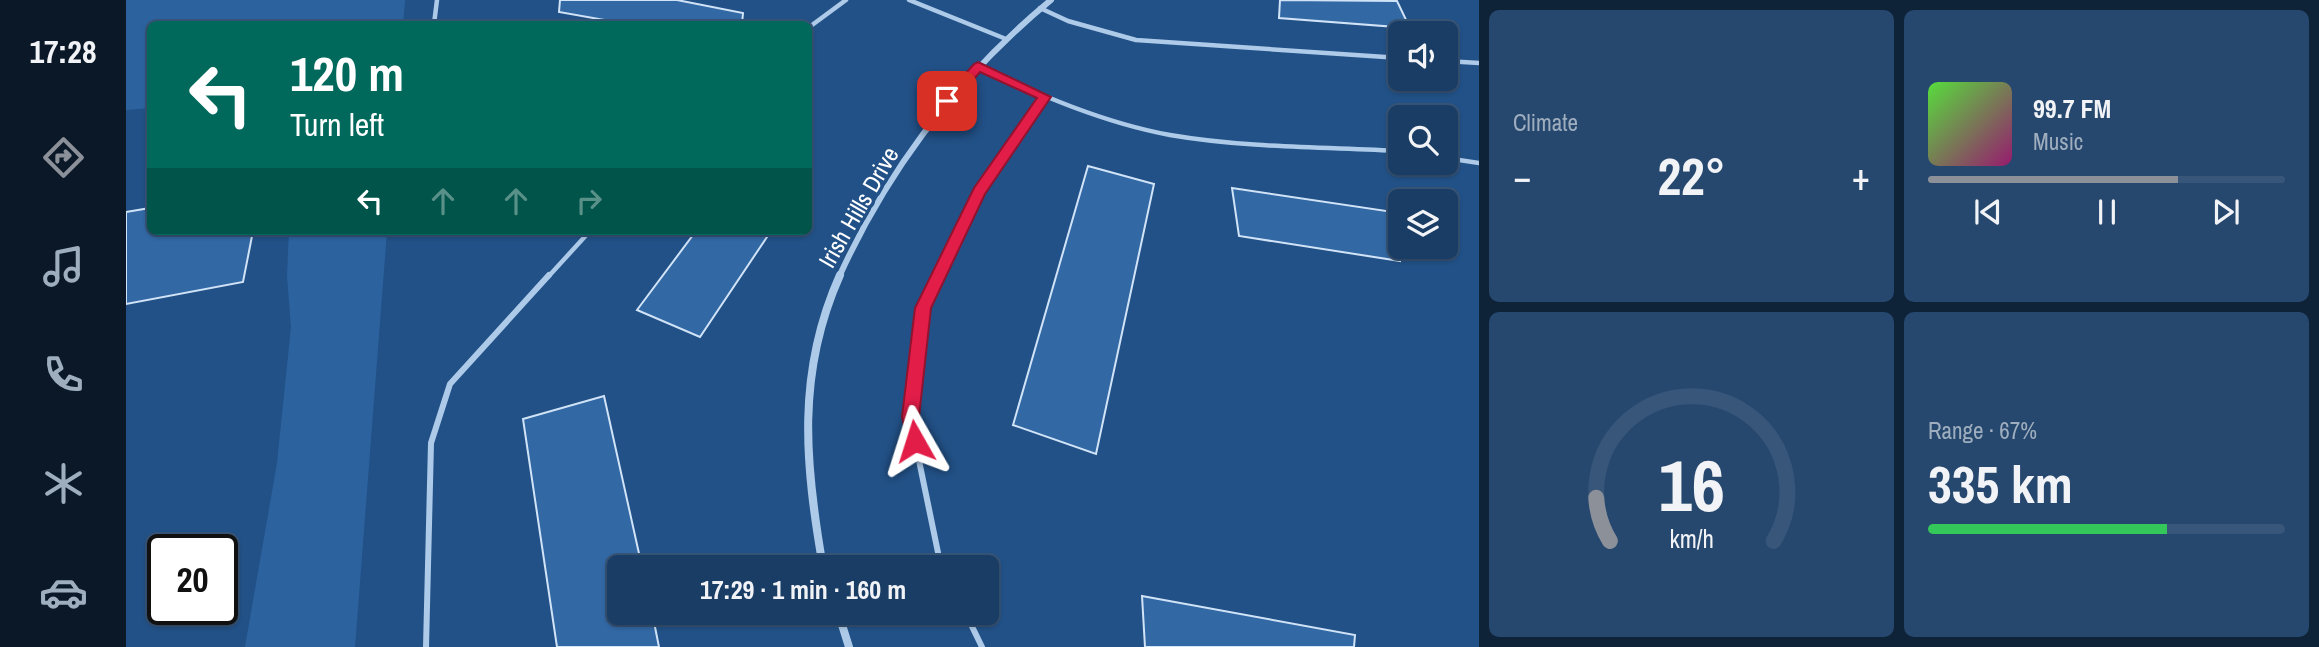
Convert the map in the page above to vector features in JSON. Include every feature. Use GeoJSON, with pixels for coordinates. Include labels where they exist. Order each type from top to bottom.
{"type":"FeatureCollection","features":[{"type":"Feature","properties":{"kind":"street","name":"Irish Hills Drive"},"geometry":{"type":"LineString","coordinates":[[821,555],[810,472],[808,427],[815,346],[838,275],[855,242],[906,160],[947,101],[978,66],[1051,0]]}},
{"type":"Feature","properties":{"kind":"street"},"geometry":{"type":"LineString","coordinates":[[842,625],[849,647]]}},
{"type":"Feature","properties":{"kind":"lane"},"geometry":{"type":"LineString","coordinates":[[434,21],[437,0]]}},
{"type":"Feature","properties":{"kind":"lane"},"geometry":{"type":"LineString","coordinates":[[812,25],[846,0]]}},
{"type":"Feature","properties":{"kind":"lane"},"geometry":{"type":"LineString","coordinates":[[909,0],[1006,39]]}},
{"type":"Feature","properties":{"kind":"lane"},"geometry":{"type":"LineString","coordinates":[[1040,8],[1068,21],[1136,40],[1388,57]]}},
{"type":"Feature","properties":{"kind":"lane"},"geometry":{"type":"LineString","coordinates":[[1458,62],[1479,64]]}},
{"type":"Feature","properties":{"kind":"lane"},"geometry":{"type":"LineString","coordinates":[[978,66],[1045,97],[1114,121],[1196,139],[1388,150]]}},
{"type":"Feature","properties":{"kind":"lane"},"geometry":{"type":"LineString","coordinates":[[939,555],[910,417],[923,308],[979,192],[1045,97]]}},
{"type":"Feature","properties":{"kind":"lane"},"geometry":{"type":"LineString","coordinates":[[1458,160],[1479,163]]}},
{"type":"Feature","properties":{"kind":"lane"},"geometry":{"type":"LineString","coordinates":[[426,647],[431,443],[450,384],[586,235]]}},
{"type":"Feature","properties":{"kind":"lane"},"geometry":{"type":"LineString","coordinates":[[971,625],[982,647]]}},
{"type":"Feature","properties":{"kind":"shaded area"},"geometry":{"type":"Polygon","coordinates":[[[126,0],[405,0],[403,21],[147,21],[147,108],[126,110],[126,0]]]}},
{"type":"Feature","properties":{"kind":"shaded area"},"geometry":{"type":"Polygon","coordinates":[[[289,235],[387,235],[355,647],[245,647],[277,463],[291,327],[287,276],[289,235]]]}},
{"type":"Feature","properties":{"kind":"building"},"geometry":{"type":"Polygon","coordinates":[[[560,0],[677,0],[743,13],[742,21],[610,21],[559,12],[560,0]]]}},
{"type":"Feature","properties":{"kind":"building"},"geometry":{"type":"Polygon","coordinates":[[[1280,0],[1397,1],[1407,21],[1388,21],[1388,26],[1279,18],[1280,0]]]}},
{"type":"Feature","properties":{"kind":"building"},"geometry":{"type":"Polygon","coordinates":[[[1088,166],[1154,184],[1096,454],[1013,425],[1088,166]]]}},
{"type":"Feature","properties":{"kind":"building"},"geometry":{"type":"Polygon","coordinates":[[[1232,188],[1388,211],[1388,259],[1400,261],[1239,236],[1232,188]]]}},
{"type":"Feature","properties":{"kind":"building"},"geometry":{"type":"Polygon","coordinates":[[[147,208],[147,235],[252,235],[243,282],[126,304],[126,212],[147,208]]]}},
{"type":"Feature","properties":{"kind":"building"},"geometry":{"type":"Polygon","coordinates":[[[693,235],[768,235],[700,337],[637,310],[693,235]]]}},
{"type":"Feature","properties":{"kind":"building"},"geometry":{"type":"Polygon","coordinates":[[[604,396],[639,555],[607,555],[607,625],[655,625],[659,647],[557,647],[523,419],[604,396]]]}},
{"type":"Feature","properties":{"kind":"building"},"geometry":{"type":"Polygon","coordinates":[[[1142,596],[1355,635],[1354,647],[1145,647],[1142,596]]]}},
{"type":"Feature","properties":{"kind":"route"},"geometry":{"type":"LineString","coordinates":[[915,441],[910,417],[923,308],[979,192],[1045,97],[978,66],[947,101]]}}]}
